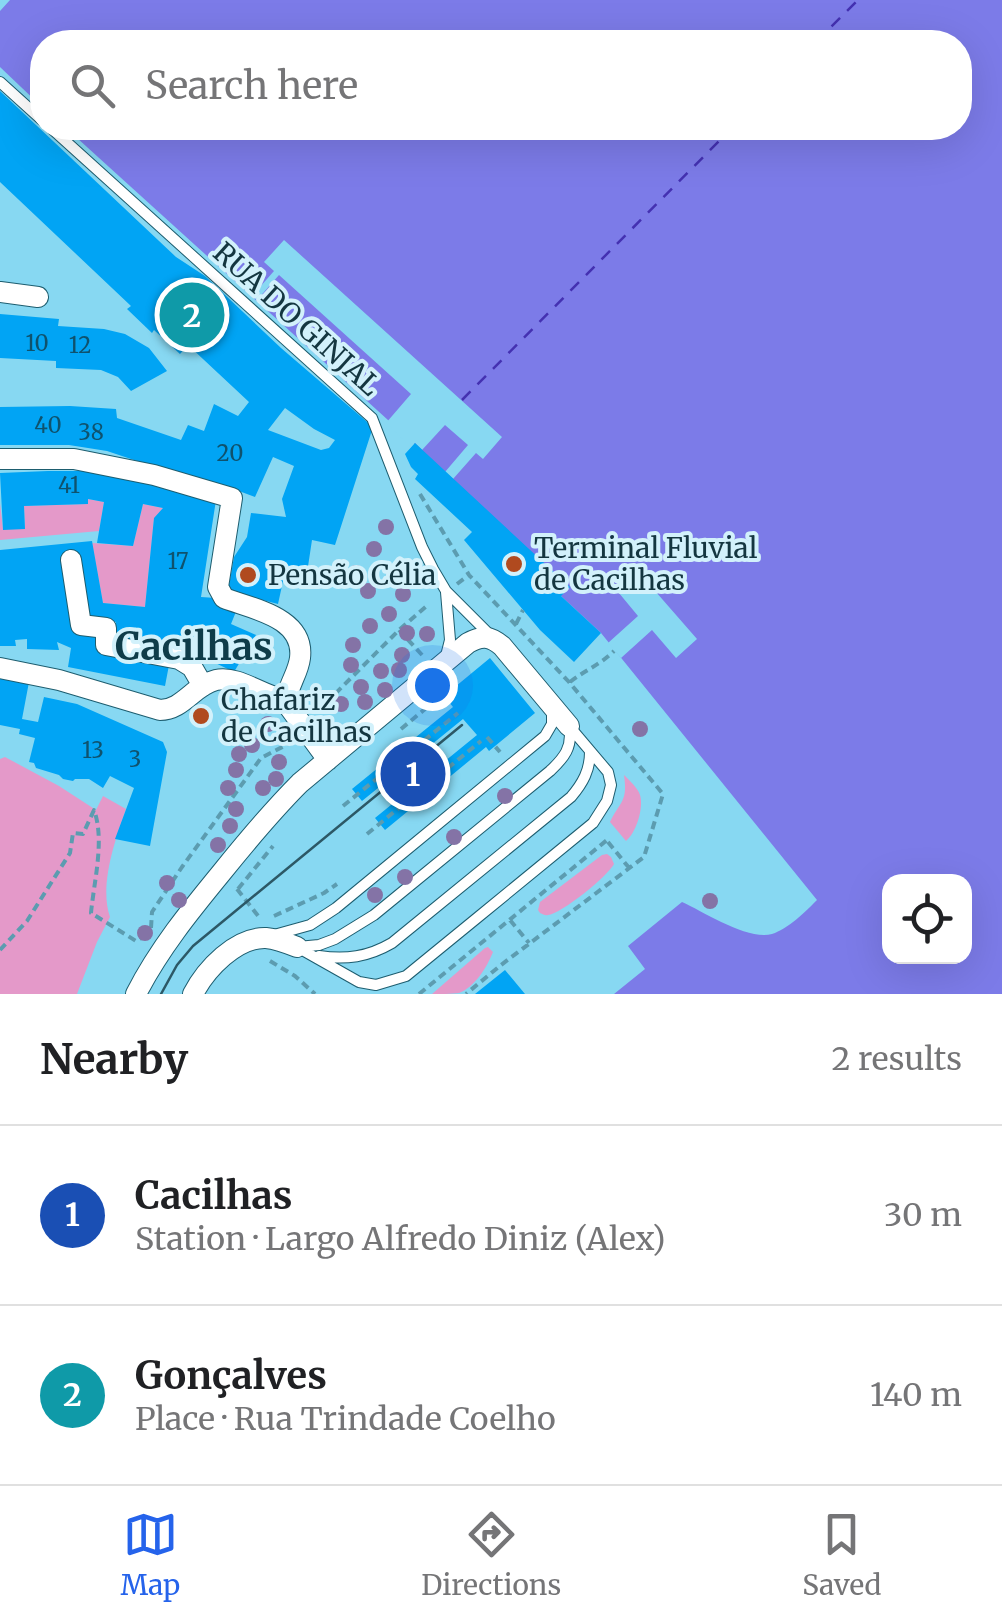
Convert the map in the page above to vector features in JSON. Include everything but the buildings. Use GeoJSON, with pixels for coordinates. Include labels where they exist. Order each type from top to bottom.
{"type":"FeatureCollection","features":[{"type":"Feature","properties":{"kind":"street"},"geometry":{"type":"LineString","coordinates":[[0,292],[38,297]]}},
{"type":"Feature","properties":{"kind":"street"},"geometry":{"type":"LineString","coordinates":[[0,460],[74,459],[154,475],[232,498],[219,592],[224,598],[277,616],[294,635],[300,656],[286,700],[328,760]]}},
{"type":"Feature","properties":{"kind":"street"},"geometry":{"type":"LineString","coordinates":[[70,560],[81,624],[106,628],[106,645],[178,660],[192,667],[203,686]]}},
{"type":"Feature","properties":{"kind":"street"},"geometry":{"type":"LineString","coordinates":[[136,994],[168,942],[276,808],[476,638],[494,639],[502,646],[569,726]]}},
{"type":"Feature","properties":{"kind":"street"},"geometry":{"type":"LineString","coordinates":[[0,668],[59,680],[160,710],[173,708],[217,680],[232,680],[286,700]]}},
{"type":"Feature","properties":{"kind":"street"},"geometry":{"type":"LineString","coordinates":[[193,994],[227,953],[245,943],[263,938],[305,951]]}},
{"type":"Feature","properties":{"kind":"lane"},"geometry":{"type":"LineString","coordinates":[[0,82],[30,109]]}},
{"type":"Feature","properties":{"kind":"lane","name":"RUA DO GINJAL"},"geometry":{"type":"LineString","coordinates":[[63,140],[372,418],[422,547],[446,592],[494,639]]}},
{"type":"Feature","properties":{"kind":"lane","name":"RUA DO GINJAL"},"geometry":{"type":"LineString","coordinates":[[445,662],[450,640],[446,592]]}},
{"type":"Feature","properties":{"kind":"lane"},"geometry":{"type":"LineString","coordinates":[[263,938],[310,926],[336,908],[545,736],[552,724],[551,704]]}},
{"type":"Feature","properties":{"kind":"lane"},"geometry":{"type":"LineString","coordinates":[[305,951],[359,982],[376,985],[406,976],[593,824],[608,801],[608,772],[569,726]]}},
{"type":"Feature","properties":{"kind":"lane"},"geometry":{"type":"LineString","coordinates":[[305,951],[336,939],[363,922],[522,794],[563,759],[570,747],[569,726]]}},
{"type":"Feature","properties":{"kind":"lane"},"geometry":{"type":"LineString","coordinates":[[305,951],[350,958],[392,944],[571,797],[586,776],[590,751]]}},
{"type":"Feature","properties":{"kind":"path"},"geometry":{"type":"LineString","coordinates":[[412,480],[469,575],[569,682],[600,665],[614,651]]}},
{"type":"Feature","properties":{"kind":"path"},"geometry":{"type":"LineString","coordinates":[[0,950],[27,921],[70,853],[73,833],[83,834],[94,810],[98,836],[91,912],[136,941],[148,934],[152,912],[261,758],[296,739],[310,719],[399,630],[469,575]]}},
{"type":"Feature","properties":{"kind":"path"},"geometry":{"type":"LineString","coordinates":[[516,625],[523,610]]}},
{"type":"Feature","properties":{"kind":"path"},"geometry":{"type":"LineString","coordinates":[[393,736],[449,689]]}},
{"type":"Feature","properties":{"kind":"path"},"geometry":{"type":"LineString","coordinates":[[343,806],[458,712]]}},
{"type":"Feature","properties":{"kind":"path"},"geometry":{"type":"LineString","coordinates":[[367,834],[482,741]]}},
{"type":"Feature","properties":{"kind":"path"},"geometry":{"type":"LineString","coordinates":[[238,889],[279,839]]}},
{"type":"Feature","properties":{"kind":"path"},"geometry":{"type":"LineString","coordinates":[[418,994],[607,840]]}},
{"type":"Feature","properties":{"kind":"path"},"geometry":{"type":"LineString","coordinates":[[510,920],[529,944]]}},
{"type":"Feature","properties":{"kind":"shaded area"},"geometry":{"type":"Polygon","coordinates":[[[10,0],[1002,0],[1002,994],[614,994],[645,969],[628,946],[682,902],[739,930],[762,935],[784,928],[817,900],[601,633],[561,596],[453,479],[79,140],[972,140],[972,30],[30,30],[30,96],[0,67],[0,11],[10,0]]]}},
{"type":"Feature","properties":{"kind":"shaded area"},"geometry":{"type":"Polygon","coordinates":[[[88,499],[104,502],[99,531],[0,540],[0,503],[3,529],[25,528],[24,506],[87,504],[88,499]]]}},
{"type":"Feature","properties":{"kind":"shaded area"},"geometry":{"type":"Polygon","coordinates":[[[143,504],[163,508],[154,519],[145,607],[103,603],[92,543],[133,546],[143,504]]]}},
{"type":"Feature","properties":{"kind":"shaded area"},"geometry":{"type":"Polygon","coordinates":[[[5,757],[96,810],[103,796],[126,809],[107,877],[110,917],[77,994],[0,994],[0,759],[5,757]]]}},
{"type":"Feature","properties":{"kind":"shaded area"},"geometry":{"type":"Polygon","coordinates":[[[624,775],[641,800],[636,826],[626,841],[610,822],[624,796],[624,775]]]}},
{"type":"Feature","properties":{"kind":"shaded area"},"geometry":{"type":"Polygon","coordinates":[[[607,854],[614,864],[594,885],[554,913],[540,913],[540,902],[607,854]]]}},
{"type":"Feature","properties":{"kind":"shaded area"},"geometry":{"type":"Polygon","coordinates":[[[485,948],[493,952],[470,986],[459,993],[432,994],[485,948]]]}},
{"type":"Feature","properties":{"kind":"pier"},"geometry":{"type":"Polygon","coordinates":[[[284,240],[502,437],[483,459],[476,453],[453,479],[445,472],[468,445],[445,425],[422,450],[415,443],[411,447],[386,423],[411,394],[279,275],[257,300],[252,296],[274,271],[264,262],[284,240]]]}},
{"type":"Feature","properties":{"kind":"pier"},"geometry":{"type":"Polygon","coordinates":[[[635,568],[697,639],[676,658],[652,630],[621,658],[608,643],[638,616],[614,587],[635,568]]]}},
{"type":"Feature","properties":{"kind":"ferry route"},"geometry":{"type":"LineString","coordinates":[[828,30],[858,0]]}},
{"type":"Feature","properties":{"kind":"ferry route"},"geometry":{"type":"LineString","coordinates":[[462,400],[720,140]]}},
{"type":"Feature","properties":{"kind":"tram line"},"geometry":{"type":"LineString","coordinates":[[161,994],[193,946],[462,725]]}},
{"type":"Feature","properties":{"kind":"place","name":"Gonçalves"},"geometry":{"type":"Point","coordinates":[192,315]}},
{"type":"Feature","properties":{"kind":"place","name":"Terminal Fluvial de Cacilhas"},"geometry":{"type":"Point","coordinates":[514,564]}},
{"type":"Feature","properties":{"kind":"place","name":"Pensão Célia"},"geometry":{"type":"Point","coordinates":[248,575]}},
{"type":"Feature","properties":{"kind":"place","name":"Chafariz de Cacilhas"},"geometry":{"type":"Point","coordinates":[201,716]}},
{"type":"Feature","properties":{"kind":"place","name":"Cacilhas"},"geometry":{"type":"Point","coordinates":[413,774]}},
{"type":"Feature","properties":{"kind":"district","name":"Cacilhas"},"geometry":{"type":"Point","coordinates":[194,647]}}]}
